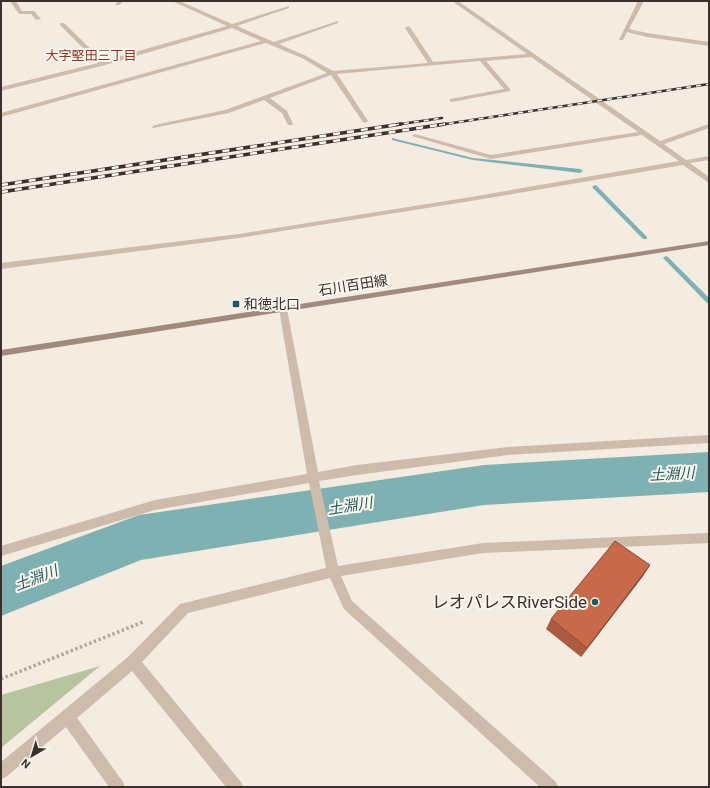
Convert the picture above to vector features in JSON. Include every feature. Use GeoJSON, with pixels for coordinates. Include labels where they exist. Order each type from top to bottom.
{"type":"FeatureCollection","features":[{"type":"Feature","properties":{"kind":"main road","name":"石川百田線"},"geometry":{"type":"LineString","coordinates":[[1,353],[709,243]]}},
{"type":"Feature","properties":{"kind":"street"},"geometry":{"type":"LineString","coordinates":[[13,1],[21,13],[32,12],[38,20]]}},
{"type":"Feature","properties":{"kind":"street"},"geometry":{"type":"LineString","coordinates":[[175,1],[304,57],[332,73],[338,79],[365,121]]}},
{"type":"Feature","properties":{"kind":"street"},"geometry":{"type":"LineString","coordinates":[[455,1],[644,133],[709,181]]}},
{"type":"Feature","properties":{"kind":"street"},"geometry":{"type":"LineString","coordinates":[[621,39],[641,1]]}},
{"type":"Feature","properties":{"kind":"street"},"geometry":{"type":"LineString","coordinates":[[1,89],[104,64],[233,26],[287,7]]}},
{"type":"Feature","properties":{"kind":"street"},"geometry":{"type":"LineString","coordinates":[[273,44],[336,22]]}},
{"type":"Feature","properties":{"kind":"street"},"geometry":{"type":"LineString","coordinates":[[62,24],[104,64]]}},
{"type":"Feature","properties":{"kind":"street"},"geometry":{"type":"LineString","coordinates":[[408,28],[432,65]]}},
{"type":"Feature","properties":{"kind":"street"},"geometry":{"type":"LineString","coordinates":[[626,30],[647,35],[709,44]]}},
{"type":"Feature","properties":{"kind":"street"},"geometry":{"type":"LineString","coordinates":[[1,115],[266,41]]}},
{"type":"Feature","properties":{"kind":"street"},"geometry":{"type":"LineString","coordinates":[[155,127],[226,112],[332,73],[533,55]]}},
{"type":"Feature","properties":{"kind":"street"},"geometry":{"type":"LineString","coordinates":[[452,100],[508,90],[483,60]]}},
{"type":"Feature","properties":{"kind":"street"},"geometry":{"type":"LineString","coordinates":[[265,98],[285,112],[290,124]]}},
{"type":"Feature","properties":{"kind":"street"},"geometry":{"type":"LineString","coordinates":[[659,144],[709,126]]}},
{"type":"Feature","properties":{"kind":"street"},"geometry":{"type":"LineString","coordinates":[[415,136],[492,157],[644,133]]}},
{"type":"Feature","properties":{"kind":"street"},"geometry":{"type":"LineString","coordinates":[[1,266],[240,236],[464,200],[682,160],[709,153]]}},
{"type":"Feature","properties":{"kind":"street"},"geometry":{"type":"LineString","coordinates":[[682,160],[709,158]]}},
{"type":"Feature","properties":{"kind":"street"},"geometry":{"type":"LineString","coordinates":[[283,309],[314,483],[332,572],[348,605],[551,787]]}},
{"type":"Feature","properties":{"kind":"street"},"geometry":{"type":"LineString","coordinates":[[1,551],[155,505],[314,483],[356,470],[508,451],[709,439]]}},
{"type":"Feature","properties":{"kind":"street"},"geometry":{"type":"LineString","coordinates":[[1,772],[133,662],[184,608],[332,572],[482,548],[709,538]]}},
{"type":"Feature","properties":{"kind":"street"},"geometry":{"type":"LineString","coordinates":[[133,662],[236,787]]}},
{"type":"Feature","properties":{"kind":"street"},"geometry":{"type":"LineString","coordinates":[[67,717],[118,787]]}},
{"type":"Feature","properties":{"kind":"path"},"geometry":{"type":"LineString","coordinates":[[1,679],[148,620]]}},
{"type":"Feature","properties":{"kind":"green space"},"geometry":{"type":"Polygon","coordinates":[[[100,666],[1,748],[1,695],[100,666]]]}},
{"type":"Feature","properties":{"kind":"building","name":"レオパレスRiverSide"},"geometry":{"type":"Polygon","coordinates":[[[615,541],[650,565],[587,648],[551,619],[615,541]]]}},
{"type":"Feature","properties":{"kind":"waterway"},"geometry":{"type":"LineString","coordinates":[[394,139],[473,159],[580,171]]}},
{"type":"Feature","properties":{"kind":"waterway"},"geometry":{"type":"LineString","coordinates":[[595,187],[645,238]]}},
{"type":"Feature","properties":{"kind":"waterway"},"geometry":{"type":"LineString","coordinates":[[666,258],[709,302]]}},
{"type":"Feature","properties":{"kind":"waterway","name":"土淵川"},"geometry":{"type":"LineString","coordinates":[[1,591],[139,538],[484,485],[709,472]]}},
{"type":"Feature","properties":{"kind":"railway"},"geometry":{"type":"LineString","coordinates":[[439,125],[709,84]]}},
{"type":"Feature","properties":{"kind":"railway"},"geometry":{"type":"LineString","coordinates":[[394,125],[442,118]]}},
{"type":"Feature","properties":{"kind":"railway"},"geometry":{"type":"LineString","coordinates":[[1,185],[401,124]]}},
{"type":"Feature","properties":{"kind":"railway"},"geometry":{"type":"LineString","coordinates":[[1,192],[445,124]]}},
{"type":"Feature","properties":{"kind":"place","name":"和徳北口"},"geometry":{"type":"Point","coordinates":[236,304]}},
{"type":"Feature","properties":{"kind":"place","name":"レオパレスRiverSide"},"geometry":{"type":"Point","coordinates":[595,602]}},
{"type":"Feature","properties":{"kind":"district","name":"大字堅田三丁目"},"geometry":{"type":"Point","coordinates":[91,55]}}]}
